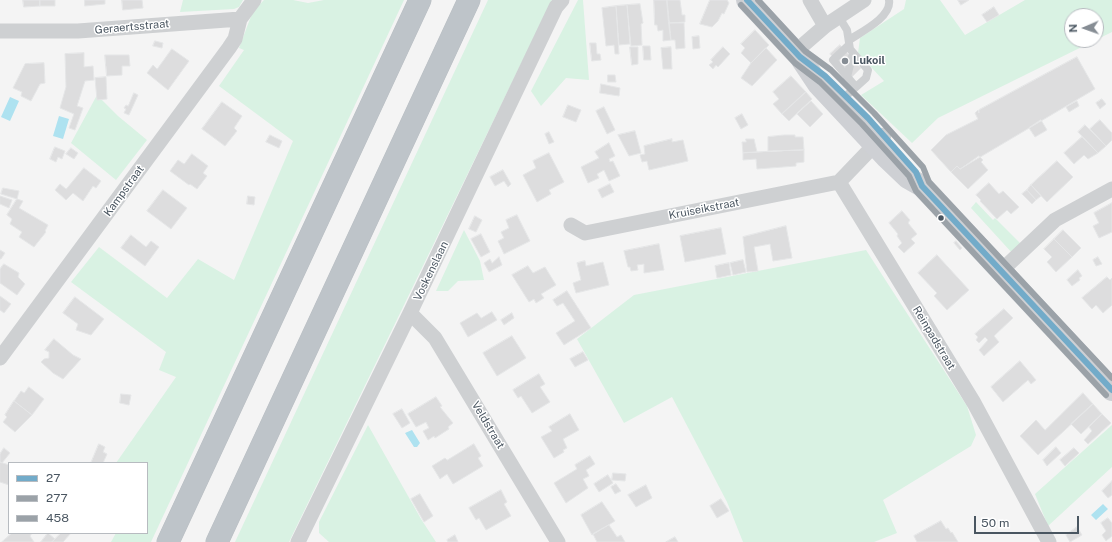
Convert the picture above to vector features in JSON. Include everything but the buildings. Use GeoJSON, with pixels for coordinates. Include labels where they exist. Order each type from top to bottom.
{"type":"FeatureCollection","features":[{"type":"Feature","properties":{"kind":"highway"},"geometry":{"type":"LineString","coordinates":[[168,542],[420,0]]}},
{"type":"Feature","properties":{"kind":"highway"},"geometry":{"type":"LineString","coordinates":[[217,542],[470,0]]}},
{"type":"Feature","properties":{"kind":"main road"},"geometry":{"type":"LineString","coordinates":[[746,0],[797,55],[818,84],[846,91],[879,140],[908,178],[922,186],[1112,390]]}},
{"type":"Feature","properties":{"kind":"street"},"geometry":{"type":"LineString","coordinates":[[240,19],[254,0]]}},
{"type":"Feature","properties":{"kind":"street","name":"Voskenslaan"},"geometry":{"type":"LineString","coordinates":[[303,540],[556,7],[562,0]]}},
{"type":"Feature","properties":{"kind":"street"},"geometry":{"type":"LineString","coordinates":[[810,0],[825,26]]}},
{"type":"Feature","properties":{"kind":"street"},"geometry":{"type":"LineString","coordinates":[[797,55],[825,26],[864,0]]}},
{"type":"Feature","properties":{"kind":"street","name":"Geraertsstraat"},"geometry":{"type":"LineString","coordinates":[[0,31],[78,31],[240,19]]}},
{"type":"Feature","properties":{"kind":"street","name":"Kampstraat"},"geometry":{"type":"LineString","coordinates":[[0,358],[229,48],[235,39],[240,19]]}},
{"type":"Feature","properties":{"kind":"street"},"geometry":{"type":"LineString","coordinates":[[839,182],[879,140]]}},
{"type":"Feature","properties":{"kind":"street","name":"Kruiseikstraat"},"geometry":{"type":"LineString","coordinates":[[571,225],[585,233],[839,182]]}},
{"type":"Feature","properties":{"kind":"street","name":"Reinpadstraat"},"geometry":{"type":"LineString","coordinates":[[839,182],[974,403],[1049,542]]}},
{"type":"Feature","properties":{"kind":"street"},"geometry":{"type":"LineString","coordinates":[[1001,272],[1055,220],[1112,189]]}},
{"type":"Feature","properties":{"kind":"street","name":"Veldstraat"},"geometry":{"type":"LineString","coordinates":[[410,313],[435,338],[495,435],[558,542]]}},
{"type":"Feature","properties":{"kind":"lane"},"geometry":{"type":"LineString","coordinates":[[846,91],[833,60],[849,42],[885,15],[890,4],[889,0]]}},
{"type":"Feature","properties":{"kind":"lane"},"geometry":{"type":"LineString","coordinates":[[839,17],[847,30],[853,53],[868,70],[866,78],[846,91]]}},
{"type":"Feature","properties":{"kind":"lane"},"geometry":{"type":"LineString","coordinates":[[846,91],[853,53]]}},
{"type":"Feature","properties":{"kind":"green space"},"geometry":{"type":"Polygon","coordinates":[[[183,0],[243,0],[239,7],[234,9],[180,12],[183,0]]]}},
{"type":"Feature","properties":{"kind":"green space"},"geometry":{"type":"Polygon","coordinates":[[[264,0],[293,0],[308,3],[324,0],[404,0],[151,542],[111,542],[115,534],[148,534],[148,462],[117,462],[176,377],[159,370],[166,352],[71,282],[99,247],[167,298],[198,259],[234,280],[293,141],[219,86],[244,50],[239,48],[253,11],[264,0]]]}},
{"type":"Feature","properties":{"kind":"green space"},"geometry":{"type":"Polygon","coordinates":[[[488,0],[552,0],[289,542],[235,542],[488,0]]]}},
{"type":"Feature","properties":{"kind":"green space"},"geometry":{"type":"Polygon","coordinates":[[[578,0],[583,0],[589,80],[566,78],[541,106],[531,91],[578,0]]]}},
{"type":"Feature","properties":{"kind":"green space"},"geometry":{"type":"Polygon","coordinates":[[[906,0],[940,0],[965,35],[1025,0],[1112,0],[1112,32],[1104,36],[1104,8],[1064,8],[1064,48],[1080,48],[938,118],[912,143],[861,95],[884,81],[858,53],[860,38],[904,9],[906,0]]]}},
{"type":"Feature","properties":{"kind":"green space"},"geometry":{"type":"Polygon","coordinates":[[[97,95],[118,116],[147,140],[116,180],[71,143],[97,95]]]}},
{"type":"Feature","properties":{"kind":"green space"},"geometry":{"type":"Polygon","coordinates":[[[976,202],[993,220],[995,218],[1022,245],[1013,254],[971,208],[976,202]]]}},
{"type":"Feature","properties":{"kind":"green space"},"geometry":{"type":"Polygon","coordinates":[[[464,230],[480,261],[484,280],[458,281],[448,291],[436,291],[464,230]]]}},
{"type":"Feature","properties":{"kind":"green space"},"geometry":{"type":"Polygon","coordinates":[[[866,250],[967,406],[976,435],[971,446],[883,500],[897,533],[874,542],[743,542],[727,502],[672,397],[624,423],[577,339],[634,295],[866,250]]]}},
{"type":"Feature","properties":{"kind":"green space"},"geometry":{"type":"Polygon","coordinates":[[[368,425],[421,519],[436,542],[329,542],[319,533],[319,522],[368,425]]]}},
{"type":"Feature","properties":{"kind":"green space"},"geometry":{"type":"Polygon","coordinates":[[[1112,425],[1112,467],[1048,526],[1035,494],[1112,425]]]}},
{"type":"Feature","properties":{"kind":"water"},"geometry":{"type":"Polygon","coordinates":[[[10,97],[19,101],[10,121],[1,117],[10,97]]]}},
{"type":"Feature","properties":{"kind":"water"},"geometry":{"type":"Polygon","coordinates":[[[59,116],[69,119],[63,139],[53,136],[59,116]]]}},
{"type":"Feature","properties":{"kind":"water"},"geometry":{"type":"Polygon","coordinates":[[[412,430],[420,443],[417,447],[414,447],[405,433],[412,430]]]}},
{"type":"Feature","properties":{"kind":"water"},"geometry":{"type":"Polygon","coordinates":[[[1103,504],[1108,509],[1096,520],[1091,515],[1103,504]]]}},
{"type":"Feature","properties":{"kind":"transit line","name":"27"},"geometry":{"type":"LineString","coordinates":[[747,0],[800,57],[825,76],[868,118],[916,172],[922,186],[1112,390]]}},
{"type":"Feature","properties":{"kind":"transit line","name":"458"},"geometry":{"type":"LineString","coordinates":[[758,0],[805,51],[831,70],[874,113],[923,167],[929,182],[1112,378]]}},
{"type":"Feature","properties":{"kind":"transit line","name":"277"},"geometry":{"type":"LineString","coordinates":[[741,5],[795,63],[820,82],[862,124],[909,176],[916,191],[1106,395]]}},
{"type":"Feature","properties":{"kind":"place","name":"Lukoil"},"geometry":{"type":"Point","coordinates":[845,61]}}]}
